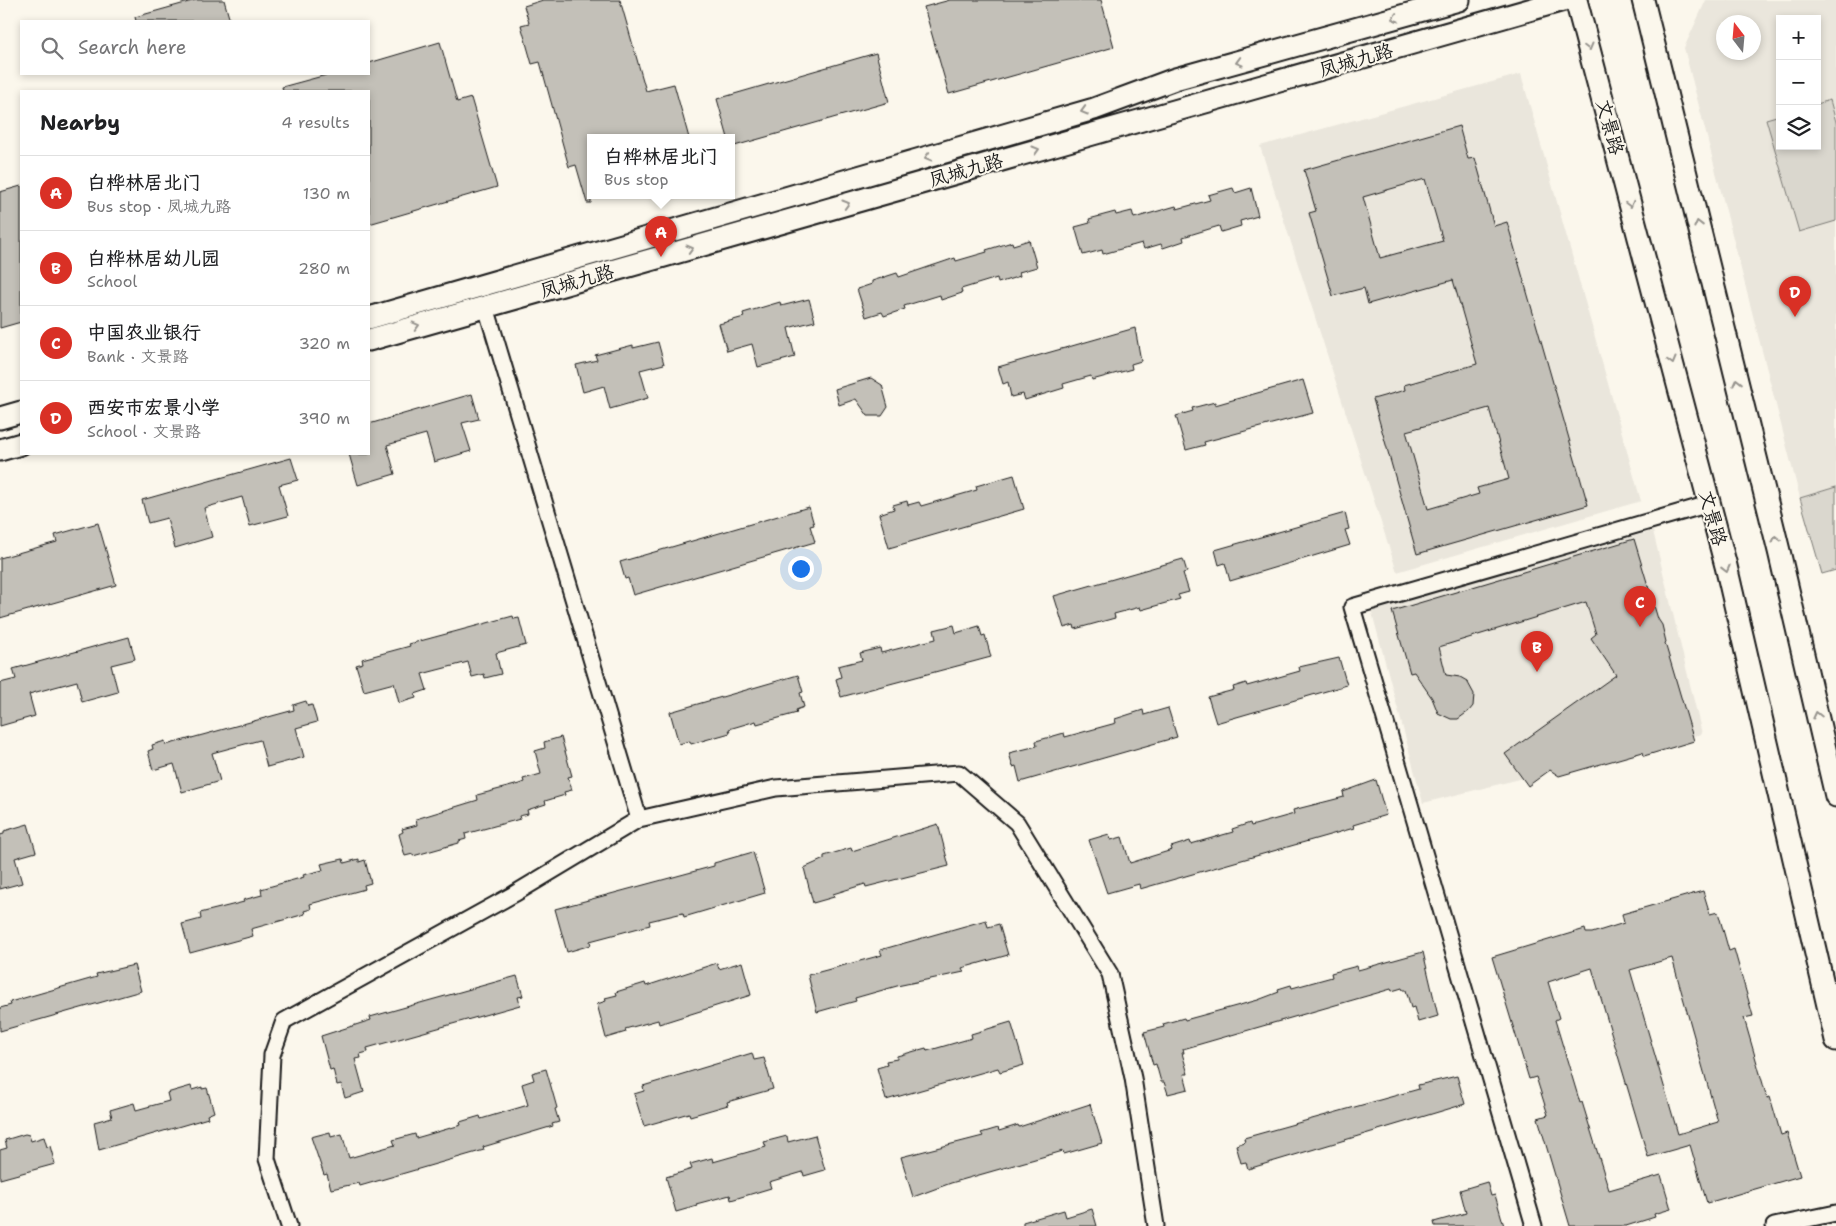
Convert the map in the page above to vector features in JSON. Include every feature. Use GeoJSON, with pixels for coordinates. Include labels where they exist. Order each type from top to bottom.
{"type":"FeatureCollection","features":[{"type":"Feature","properties":{"kind":"street","name":"凤城九路"},"geometry":{"type":"LineString","coordinates":[[370,318],[1094,109],[1175,79],[1459,0]]}},
{"type":"Feature","properties":{"kind":"street","name":"凤城九路"},"geometry":{"type":"LineString","coordinates":[[370,340],[1564,0]]}},
{"type":"Feature","properties":{"kind":"street","name":"文景路"},"geometry":{"type":"LineString","coordinates":[[1576,0],[1726,566],[1836,1040]]}},
{"type":"Feature","properties":{"kind":"street"},"geometry":{"type":"LineString","coordinates":[[1643,0],[1779,552],[1836,796]]}},
{"type":"Feature","properties":{"kind":"street"},"geometry":{"type":"LineString","coordinates":[[486,307],[639,819]]}},
{"type":"Feature","properties":{"kind":"street"},"geometry":{"type":"LineString","coordinates":[[0,418],[20,412]]}},
{"type":"Feature","properties":{"kind":"street"},"geometry":{"type":"LineString","coordinates":[[0,450],[20,444]]}},
{"type":"Feature","properties":{"kind":"street"},"geometry":{"type":"LineString","coordinates":[[1534,1226],[1352,607],[1709,504]]}},
{"type":"Feature","properties":{"kind":"street"},"geometry":{"type":"LineString","coordinates":[[288,1226],[266,1159],[272,1055],[284,1021],[514,894],[639,819],[776,788],[960,773],[1017,823],[1110,974],[1133,1078],[1156,1226]]}},
{"type":"Feature","properties":{"kind":"street"},"geometry":{"type":"LineString","coordinates":[[1774,1226],[1836,1213]]}},
{"type":"Feature","properties":{"kind":"shaded area"},"geometry":{"type":"Polygon","coordinates":[[[1706,0],[1836,0],[1836,487],[1800,498],[1684,48],[1706,0]]]}},
{"type":"Feature","properties":{"kind":"shaded area"},"geometry":{"type":"Polygon","coordinates":[[[1521,74],[1641,501],[1397,572],[1260,146],[1521,74]]]}},
{"type":"Feature","properties":{"kind":"shaded area"},"geometry":{"type":"Polygon","coordinates":[[[1830,100],[1836,122],[1836,221],[1799,232],[1766,119],[1776,116],[1776,150],[1821,150],[1821,103],[1830,100]]]}},
{"type":"Feature","properties":{"kind":"shaded area"},"geometry":{"type":"Polygon","coordinates":[[[1836,487],[1836,570],[1822,574],[1800,498],[1836,487]]]}},
{"type":"Feature","properties":{"kind":"shaded area"},"geometry":{"type":"Polygon","coordinates":[[[1653,531],[1702,734],[1423,803],[1371,609],[1653,531]]]}},
{"type":"Feature","properties":{"kind":"building"},"geometry":{"type":"Polygon","coordinates":[[[196,0],[224,0],[230,20],[136,20],[135,17],[196,0]]]}},
{"type":"Feature","properties":{"kind":"building"},"geometry":{"type":"Polygon","coordinates":[[[543,0],[620,0],[646,91],[674,84],[688,134],[587,134],[587,199],[591,199],[591,203],[587,203],[576,165],[569,167],[540,62],[532,64],[521,25],[529,23],[524,6],[543,0]]]}},
{"type":"Feature","properties":{"kind":"building"},"geometry":{"type":"Polygon","coordinates":[[[950,0],[1101,0],[1114,47],[949,94],[924,7],[950,0]]]}},
{"type":"Feature","properties":{"kind":"building"},"geometry":{"type":"Polygon","coordinates":[[[440,42],[457,102],[471,98],[497,187],[370,224],[370,90],[283,90],[282,87],[326,75],[370,75],[370,63],[440,42]]]}},
{"type":"Feature","properties":{"kind":"building"},"geometry":{"type":"Polygon","coordinates":[[[876,53],[889,102],[735,146],[735,134],[727,134],[717,99],[876,53]]]}},
{"type":"Feature","properties":{"kind":"building"},"geometry":{"type":"Polygon","coordinates":[[[1459,126],[1468,159],[1475,158],[1494,226],[1507,222],[1588,505],[1417,554],[1373,399],[1405,390],[1404,385],[1477,364],[1453,280],[1368,304],[1364,288],[1333,296],[1309,213],[1316,211],[1304,170],[1459,126]],[[1425,179],[1363,197],[1380,258],[1443,241],[1425,179]],[[1489,408],[1406,431],[1428,509],[1479,494],[1477,488],[1509,479],[1489,408]]]}},
{"type":"Feature","properties":{"kind":"building"},"geometry":{"type":"Polygon","coordinates":[[[20,186],[20,322],[0,328],[0,192],[20,186]]]}},
{"type":"Feature","properties":{"kind":"building"},"geometry":{"type":"Polygon","coordinates":[[[1233,188],[1235,193],[1251,188],[1258,216],[1240,221],[1241,226],[1221,232],[1219,226],[1183,237],[1184,241],[1163,248],[1161,244],[1144,249],[1142,243],[1103,254],[1102,250],[1083,255],[1075,227],[1090,223],[1089,219],[1115,212],[1116,215],[1132,211],[1134,218],[1176,206],[1177,209],[1210,200],[1208,195],[1233,188]]]}},
{"type":"Feature","properties":{"kind":"building"},"geometry":{"type":"Polygon","coordinates":[[[1029,240],[1037,267],[1019,272],[1020,276],[998,283],[997,278],[961,289],[962,293],[941,300],[940,295],[904,306],[905,309],[884,316],[882,312],[866,317],[857,289],[872,284],[872,281],[897,273],[899,277],[955,258],[956,261],[1012,242],[1013,245],[1029,240]]]}},
{"type":"Feature","properties":{"kind":"building"},"geometry":{"type":"Polygon","coordinates":[[[809,299],[815,321],[788,328],[795,357],[758,367],[752,344],[727,351],[719,324],[744,317],[743,313],[780,302],[781,306],[809,299]]]}},
{"type":"Feature","properties":{"kind":"building"},"geometry":{"type":"Polygon","coordinates":[[[1135,328],[1141,361],[1131,364],[1132,369],[1092,380],[1091,376],[1063,384],[1064,388],[1025,400],[1023,394],[1011,397],[1008,382],[1003,384],[998,367],[1135,328]]]}},
{"type":"Feature","properties":{"kind":"building"},"geometry":{"type":"Polygon","coordinates":[[[658,342],[664,364],[640,370],[648,398],[610,409],[604,386],[583,392],[576,365],[597,360],[595,355],[633,345],[633,348],[658,342]]]}},
{"type":"Feature","properties":{"kind":"building"},"geometry":{"type":"Polygon","coordinates":[[[871,378],[882,385],[888,407],[882,416],[868,416],[856,399],[839,405],[835,389],[871,378]]]}},
{"type":"Feature","properties":{"kind":"building"},"geometry":{"type":"Polygon","coordinates":[[[1303,380],[1313,413],[1204,442],[1205,445],[1186,450],[1176,416],[1193,411],[1192,408],[1215,402],[1215,405],[1303,380]]]}},
{"type":"Feature","properties":{"kind":"building"},"geometry":{"type":"Polygon","coordinates":[[[472,394],[479,419],[462,423],[471,451],[434,462],[426,434],[387,445],[395,474],[358,485],[349,455],[370,455],[370,424],[472,394]]]}},
{"type":"Feature","properties":{"kind":"building"},"geometry":{"type":"Polygon","coordinates":[[[291,458],[298,480],[279,485],[288,516],[250,526],[242,497],[204,508],[212,537],[175,548],[167,518],[148,523],[142,500],[291,458]]]}},
{"type":"Feature","properties":{"kind":"building"},"geometry":{"type":"Polygon","coordinates":[[[1014,475],[1024,509],[889,548],[879,514],[894,509],[893,505],[907,501],[908,505],[919,502],[921,506],[977,490],[976,486],[1014,475]]]}},
{"type":"Feature","properties":{"kind":"building"},"geometry":{"type":"Polygon","coordinates":[[[809,507],[814,525],[810,526],[815,542],[633,595],[628,578],[625,579],[620,562],[809,507]]]}},
{"type":"Feature","properties":{"kind":"building"},"geometry":{"type":"Polygon","coordinates":[[[1345,513],[1349,529],[1345,530],[1350,545],[1230,581],[1225,563],[1219,565],[1215,550],[1345,513]]]}},
{"type":"Feature","properties":{"kind":"building"},"geometry":{"type":"Polygon","coordinates":[[[98,523],[116,585],[0,618],[0,558],[57,542],[55,535],[98,523]]]}},
{"type":"Feature","properties":{"kind":"building"},"geometry":{"type":"Polygon","coordinates":[[[1634,539],[1658,619],[1662,625],[1665,643],[1694,741],[1644,756],[1643,752],[1559,776],[1550,770],[1528,786],[1505,754],[1616,675],[1591,638],[1596,634],[1586,602],[1439,647],[1446,675],[1460,677],[1467,681],[1474,694],[1473,706],[1458,719],[1451,719],[1438,713],[1432,698],[1414,672],[1410,673],[1392,611],[1634,539]]]}},
{"type":"Feature","properties":{"kind":"building"},"geometry":{"type":"Polygon","coordinates":[[[1183,559],[1187,572],[1183,573],[1189,592],[1178,595],[1180,599],[1141,610],[1140,607],[1114,614],[1115,618],[1075,629],[1074,625],[1064,628],[1054,596],[1183,559]]]}},
{"type":"Feature","properties":{"kind":"building"},"geometry":{"type":"Polygon","coordinates":[[[513,616],[514,619],[519,618],[526,645],[496,653],[501,674],[485,678],[484,674],[472,677],[468,662],[422,674],[427,690],[415,694],[416,698],[399,703],[394,683],[364,691],[356,665],[363,663],[362,659],[410,646],[409,644],[513,616]]]}},
{"type":"Feature","properties":{"kind":"building"},"geometry":{"type":"Polygon","coordinates":[[[954,625],[956,633],[979,626],[982,636],[985,635],[991,657],[841,697],[836,679],[841,677],[838,666],[862,660],[860,653],[880,648],[881,653],[936,639],[934,630],[954,625]]]}},
{"type":"Feature","properties":{"kind":"building"},"geometry":{"type":"Polygon","coordinates":[[[129,637],[135,659],[111,665],[118,692],[82,702],[77,681],[29,694],[35,716],[0,726],[0,683],[16,679],[13,669],[129,637]]]}},
{"type":"Feature","properties":{"kind":"building"},"geometry":{"type":"Polygon","coordinates":[[[1339,658],[1347,685],[1216,723],[1208,697],[1234,690],[1233,687],[1246,683],[1247,686],[1300,671],[1299,667],[1339,658]]]}},
{"type":"Feature","properties":{"kind":"building"},"geometry":{"type":"Polygon","coordinates":[[[798,675],[803,692],[800,693],[804,707],[796,710],[797,713],[757,724],[756,721],[729,729],[730,733],[691,744],[690,741],[679,744],[670,712],[798,675]]]}},
{"type":"Feature","properties":{"kind":"building"},"geometry":{"type":"Polygon","coordinates":[[[306,701],[308,706],[312,705],[317,722],[296,728],[304,757],[267,767],[260,740],[212,753],[220,781],[182,792],[174,764],[153,770],[148,751],[153,749],[152,745],[165,741],[166,745],[294,710],[293,705],[306,701]]]}},
{"type":"Feature","properties":{"kind":"building"},"geometry":{"type":"Polygon","coordinates":[[[1168,708],[1177,737],[1020,782],[1016,766],[1013,767],[1009,753],[1037,746],[1036,741],[1064,733],[1065,737],[1116,723],[1115,719],[1143,710],[1144,715],[1168,708]]]}},
{"type":"Feature","properties":{"kind":"building"},"geometry":{"type":"Polygon","coordinates":[[[561,737],[572,776],[568,777],[572,790],[564,792],[565,795],[545,801],[546,804],[527,810],[528,814],[519,816],[520,819],[465,834],[466,839],[459,841],[459,843],[413,856],[413,854],[405,856],[399,834],[403,832],[402,829],[417,825],[416,819],[478,800],[477,795],[519,784],[524,782],[523,779],[541,774],[535,751],[545,748],[544,742],[561,737]]]}},
{"type":"Feature","properties":{"kind":"building"},"geometry":{"type":"Polygon","coordinates":[[[1376,780],[1386,815],[1353,825],[1354,828],[1140,889],[1139,884],[1107,893],[1089,840],[1109,834],[1111,840],[1122,837],[1130,863],[1172,850],[1171,847],[1190,841],[1191,844],[1233,832],[1232,829],[1250,823],[1251,826],[1294,814],[1293,810],[1344,797],[1343,792],[1376,780]]]}},
{"type":"Feature","properties":{"kind":"building"},"geometry":{"type":"Polygon","coordinates":[[[28,824],[36,852],[15,858],[22,883],[0,889],[0,835],[4,834],[4,831],[28,824]]]}},
{"type":"Feature","properties":{"kind":"building"},"geometry":{"type":"Polygon","coordinates":[[[938,824],[949,866],[866,887],[865,884],[833,894],[834,897],[813,903],[804,868],[824,859],[824,856],[851,848],[852,851],[938,824]]]}},
{"type":"Feature","properties":{"kind":"building"},"geometry":{"type":"Polygon","coordinates":[[[753,852],[765,893],[684,917],[683,913],[649,921],[650,925],[590,941],[591,945],[567,952],[555,909],[714,866],[714,863],[753,852]]]}},
{"type":"Feature","properties":{"kind":"building"},"geometry":{"type":"Polygon","coordinates":[[[343,859],[344,863],[359,859],[359,862],[365,860],[371,883],[364,885],[365,889],[310,904],[311,909],[304,911],[305,914],[251,929],[253,936],[190,953],[182,924],[201,919],[200,913],[244,902],[243,900],[262,895],[261,889],[323,870],[321,864],[343,859]]]}},
{"type":"Feature","properties":{"kind":"building"},"geometry":{"type":"Polygon","coordinates":[[[1703,891],[1710,914],[1718,912],[1729,951],[1734,949],[1753,1016],[1744,1018],[1767,1098],[1770,1097],[1781,1135],[1787,1133],[1800,1176],[1707,1203],[1690,1145],[1648,1157],[1592,968],[1548,982],[1559,1018],[1555,1020],[1580,1103],[1582,1102],[1609,1190],[1661,1175],[1671,1209],[1654,1214],[1655,1217],[1626,1226],[1570,1226],[1538,1118],[1548,1115],[1536,1077],[1529,1079],[1492,957],[1585,929],[1586,933],[1592,933],[1624,923],[1622,914],[1703,891]],[[1672,958],[1630,970],[1678,1134],[1718,1122],[1672,958]]]}},
{"type":"Feature","properties":{"kind":"building"},"geometry":{"type":"Polygon","coordinates":[[[986,920],[988,927],[999,924],[1008,955],[962,968],[964,972],[897,986],[855,998],[856,1001],[817,1012],[808,975],[882,955],[880,950],[986,920]]]}},
{"type":"Feature","properties":{"kind":"building"},"geometry":{"type":"Polygon","coordinates":[[[1423,952],[1438,1016],[1418,1022],[1414,1007],[1411,1008],[1406,990],[1402,988],[1392,991],[1391,989],[1183,1049],[1184,1053],[1182,1053],[1188,1074],[1184,1074],[1188,1089],[1168,1094],[1164,1082],[1161,1082],[1156,1064],[1153,1065],[1144,1032],[1164,1027],[1163,1024],[1184,1018],[1185,1020],[1258,1000],[1279,992],[1278,989],[1291,985],[1292,988],[1332,977],[1331,973],[1357,966],[1358,970],[1423,952]]]}},
{"type":"Feature","properties":{"kind":"building"},"geometry":{"type":"Polygon","coordinates":[[[742,962],[751,995],[659,1024],[658,1020],[625,1029],[626,1032],[606,1038],[597,1004],[606,1001],[605,998],[617,995],[616,992],[645,983],[646,986],[717,963],[719,969],[742,962]]]}},
{"type":"Feature","properties":{"kind":"building"},"geometry":{"type":"Polygon","coordinates":[[[134,965],[141,991],[0,1031],[0,1008],[11,1005],[10,1002],[97,977],[96,974],[134,965]]]}},
{"type":"Feature","properties":{"kind":"building"},"geometry":{"type":"Polygon","coordinates":[[[517,976],[523,996],[518,997],[520,1005],[367,1048],[368,1052],[360,1054],[361,1058],[355,1059],[364,1092],[345,1098],[341,1084],[337,1085],[333,1069],[330,1070],[321,1036],[371,1020],[370,1017],[517,976]]]}},
{"type":"Feature","properties":{"kind":"building"},"geometry":{"type":"Polygon","coordinates":[[[1011,1022],[1024,1065],[1000,1072],[998,1068],[886,1100],[877,1068],[887,1065],[886,1061],[926,1048],[927,1051],[972,1038],[971,1034],[1011,1022]]]}},
{"type":"Feature","properties":{"kind":"building"},"geometry":{"type":"Polygon","coordinates":[[[752,1053],[754,1060],[764,1058],[773,1089],[727,1102],[728,1105],[690,1116],[689,1113],[644,1126],[634,1094],[644,1091],[643,1086],[752,1053]]]}},
{"type":"Feature","properties":{"kind":"building"},"geometry":{"type":"Polygon","coordinates":[[[546,1069],[559,1122],[552,1124],[553,1126],[483,1147],[484,1150],[360,1186],[359,1183],[331,1189],[327,1174],[324,1175],[311,1137],[330,1132],[331,1137],[342,1134],[349,1158],[395,1145],[393,1140],[415,1134],[416,1138],[461,1125],[460,1122],[480,1116],[481,1119],[528,1105],[522,1084],[534,1080],[532,1073],[546,1069]]]}},
{"type":"Feature","properties":{"kind":"building"},"geometry":{"type":"Polygon","coordinates":[[[1457,1076],[1465,1104],[1248,1169],[1246,1162],[1241,1163],[1236,1145],[1245,1142],[1244,1138],[1419,1089],[1418,1085],[1457,1076]]]}},
{"type":"Feature","properties":{"kind":"building"},"geometry":{"type":"Polygon","coordinates":[[[191,1086],[192,1090],[202,1087],[202,1089],[207,1088],[214,1112],[207,1115],[208,1118],[99,1150],[94,1122],[112,1117],[110,1110],[134,1103],[136,1110],[169,1101],[167,1093],[191,1086]]]}},
{"type":"Feature","properties":{"kind":"building"},"geometry":{"type":"Polygon","coordinates":[[[1090,1104],[1102,1143],[1064,1154],[1063,1151],[951,1183],[913,1197],[901,1157],[983,1136],[981,1133],[998,1128],[999,1131],[1018,1125],[1019,1127],[1090,1104]]]}},
{"type":"Feature","properties":{"kind":"building"},"geometry":{"type":"Polygon","coordinates":[[[25,1134],[29,1135],[31,1141],[44,1137],[47,1147],[50,1146],[55,1164],[0,1179],[0,1150],[7,1148],[5,1140],[25,1134]]]}},
{"type":"Feature","properties":{"kind":"building"},"geometry":{"type":"Polygon","coordinates":[[[815,1135],[825,1170],[804,1176],[803,1172],[769,1182],[771,1188],[731,1200],[730,1195],[696,1204],[697,1206],[676,1212],[666,1177],[692,1169],[690,1164],[712,1158],[713,1162],[766,1147],[764,1142],[787,1136],[788,1142],[815,1135]]]}},
{"type":"Feature","properties":{"kind":"building"},"geometry":{"type":"Polygon","coordinates":[[[1487,1182],[1491,1196],[1495,1195],[1504,1226],[1435,1226],[1434,1222],[1466,1213],[1460,1190],[1487,1182]]]}},
{"type":"Feature","properties":{"kind":"building"},"geometry":{"type":"Polygon","coordinates":[[[1092,1209],[1097,1226],[1023,1226],[1023,1222],[1064,1210],[1066,1217],[1092,1209]]]}},
{"type":"Feature","properties":{"kind":"place","name":"白桦林居北门"},"geometry":{"type":"Point","coordinates":[661,257]}},
{"type":"Feature","properties":{"kind":"place","name":"西安市宏景小学"},"geometry":{"type":"Point","coordinates":[1795,317]}},
{"type":"Feature","properties":{"kind":"place","name":"中国农业银行"},"geometry":{"type":"Point","coordinates":[1640,627]}},
{"type":"Feature","properties":{"kind":"place","name":"白桦林居幼儿园"},"geometry":{"type":"Point","coordinates":[1537,672]}}]}
